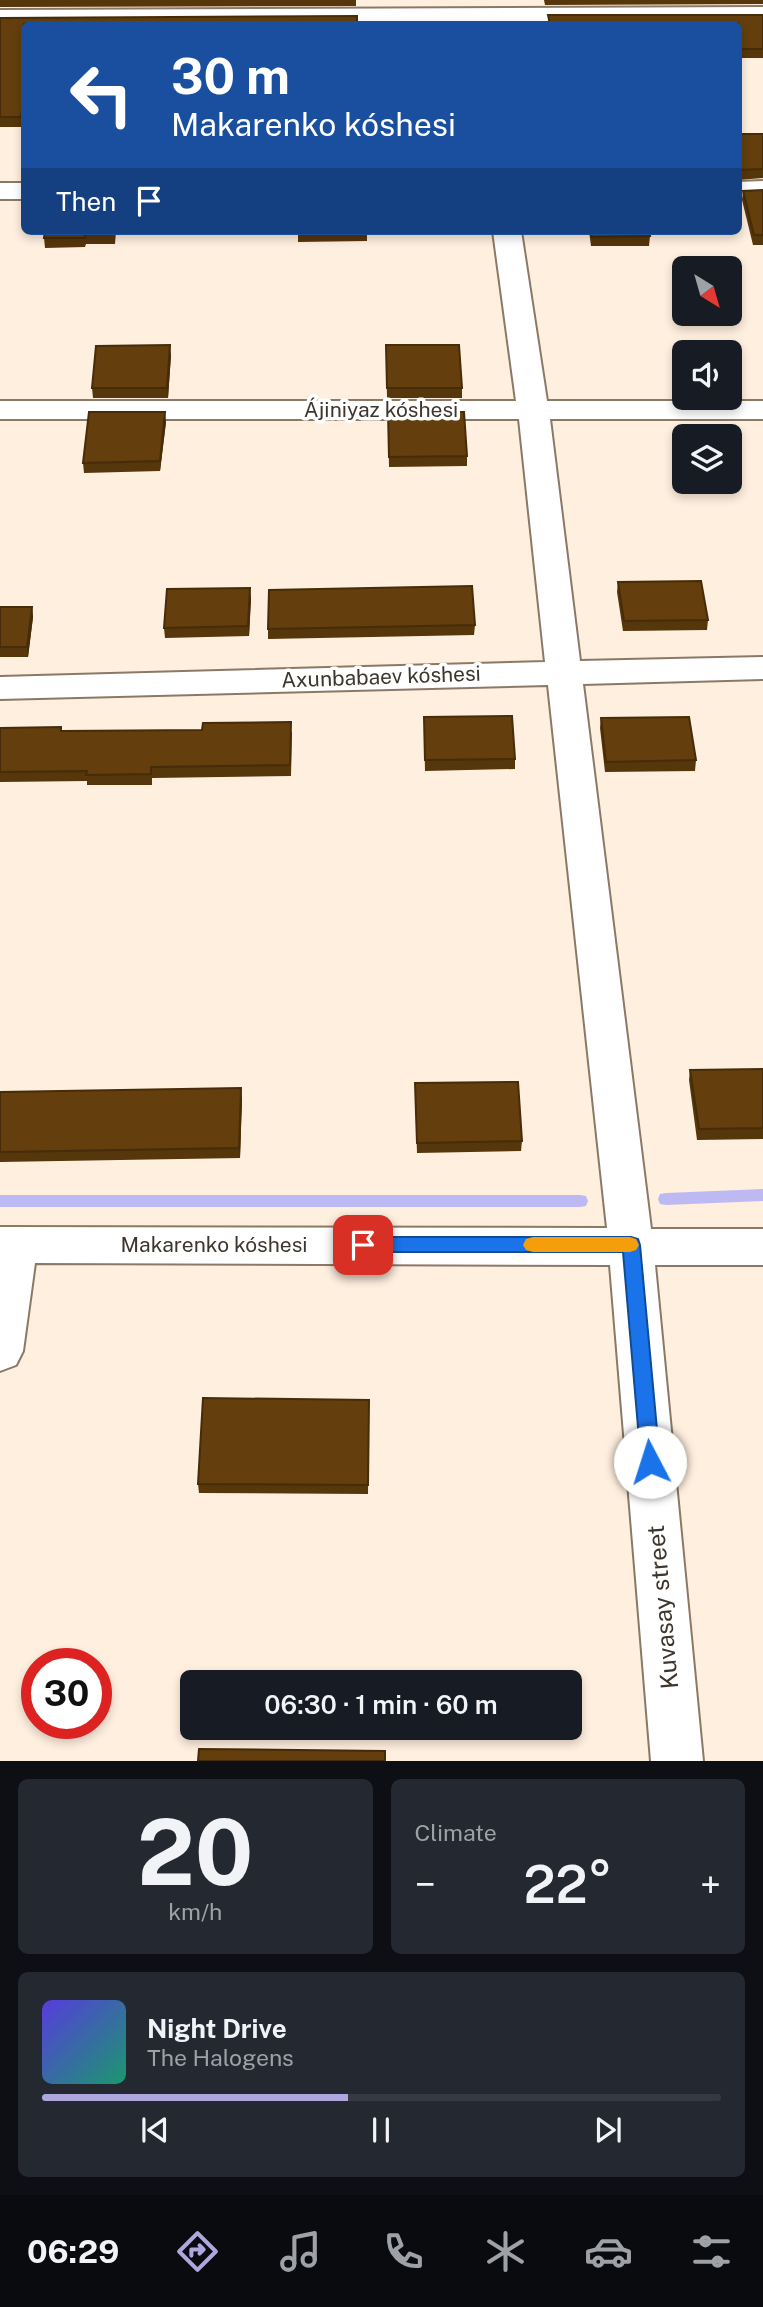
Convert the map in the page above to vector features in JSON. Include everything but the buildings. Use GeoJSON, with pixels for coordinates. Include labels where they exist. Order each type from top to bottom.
{"type":"FeatureCollection","features":[{"type":"Feature","properties":{"kind":"street"},"geometry":{"type":"LineString","coordinates":[[0,17],[477,13],[763,14]]}},
{"type":"Feature","properties":{"kind":"street"},"geometry":{"type":"LineString","coordinates":[[742,190],[763,189]]}},
{"type":"Feature","properties":{"kind":"street"},"geometry":{"type":"LineString","coordinates":[[0,191],[21,191]]}},
{"type":"Feature","properties":{"kind":"street","name":"Kuvasay street"},"geometry":{"type":"LineString","coordinates":[[508,235],[533,410],[631,1245],[677,1761]]}},
{"type":"Feature","properties":{"kind":"street","name":"Ájiniyaz kóshesi"},"geometry":{"type":"LineString","coordinates":[[0,410],[763,410]]}},
{"type":"Feature","properties":{"kind":"street","name":"Axunbabaev kóshesi"},"geometry":{"type":"LineString","coordinates":[[0,688],[763,668]]}},
{"type":"Feature","properties":{"kind":"street"},"geometry":{"type":"LineString","coordinates":[[0,1351],[7,1245]]}},
{"type":"Feature","properties":{"kind":"street","name":"Makarenko kóshesi"},"geometry":{"type":"LineString","coordinates":[[7,1245],[763,1247]]}},
{"type":"Feature","properties":{"kind":"waterway"},"geometry":{"type":"LineString","coordinates":[[666,1199],[763,1195]]}},
{"type":"Feature","properties":{"kind":"waterway"},"geometry":{"type":"LineString","coordinates":[[0,1201],[580,1201]]}},
{"type":"Feature","properties":{"kind":"slow traffic"},"geometry":{"type":"LineString","coordinates":[[533,1245],[630,1245]]}},
{"type":"Feature","properties":{"kind":"route"},"geometry":{"type":"LineString","coordinates":[[363,1245],[631,1245],[650,1462]]}}]}
